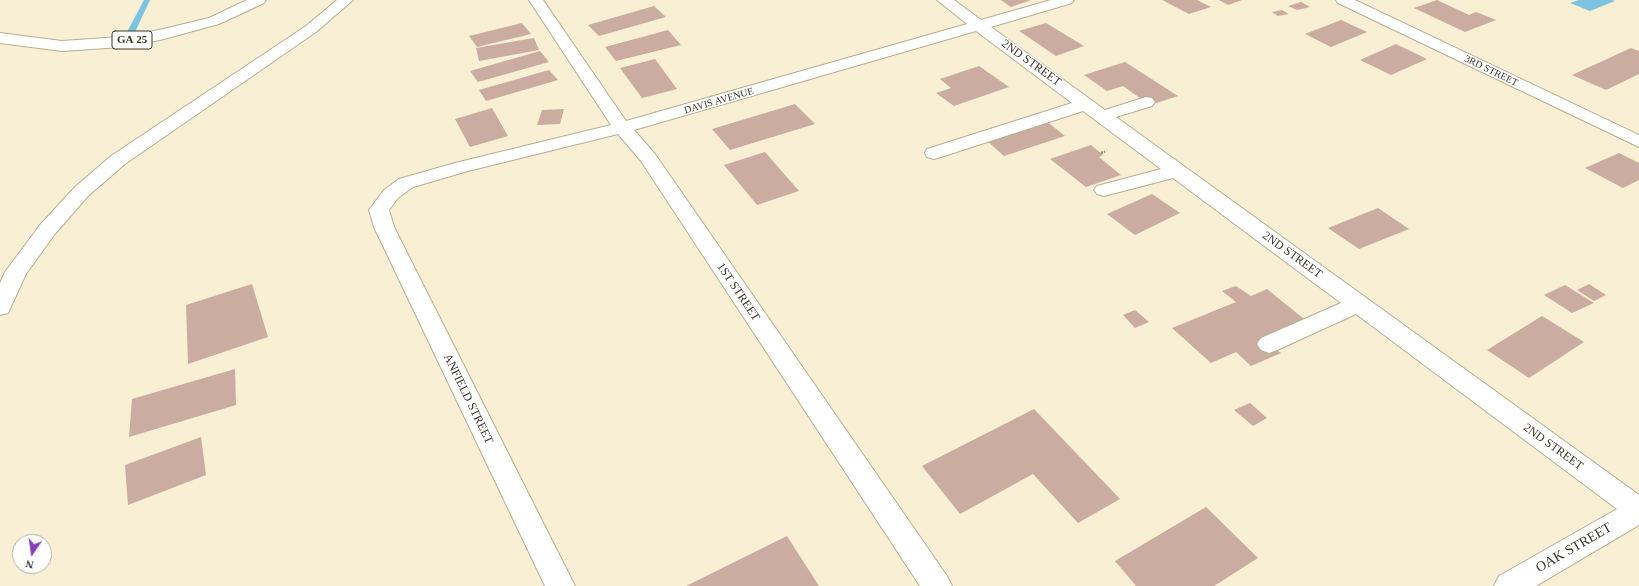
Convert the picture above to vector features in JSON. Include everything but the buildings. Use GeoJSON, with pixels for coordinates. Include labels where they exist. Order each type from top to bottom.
{"type":"FeatureCollection","features":[{"type":"Feature","properties":{"kind":"main road","name":"GA 25"},"geometry":{"type":"LineString","coordinates":[[0,38],[62,46],[121,42],[160,35],[214,21],[259,0]]}},
{"type":"Feature","properties":{"kind":"main road"},"geometry":{"type":"LineString","coordinates":[[0,307],[16,272],[47,230],[81,192],[118,160],[311,29],[346,0]]}},
{"type":"Feature","properties":{"kind":"main road","name":"1ST STREET"},"geometry":{"type":"LineString","coordinates":[[536,0],[622,128],[648,158],[937,586]]}},
{"type":"Feature","properties":{"kind":"main road","name":"2ND STREET"},"geometry":{"type":"LineString","coordinates":[[944,0],[1639,510]]}},
{"type":"Feature","properties":{"kind":"main road","name":"DAVIS AVENUE"},"geometry":{"type":"LineString","coordinates":[[379,210],[391,194],[406,183],[462,166],[622,128],[981,26],[1066,0]]}},
{"type":"Feature","properties":{"kind":"main road","name":"3RD STREET"},"geometry":{"type":"LineString","coordinates":[[1343,0],[1639,142]]}},
{"type":"Feature","properties":{"kind":"main road"},"geometry":{"type":"LineString","coordinates":[[1103,116],[1146,102]]}},
{"type":"Feature","properties":{"kind":"main road"},"geometry":{"type":"LineString","coordinates":[[934,153],[1086,104]]}},
{"type":"Feature","properties":{"kind":"main road"},"geometry":{"type":"LineString","coordinates":[[1104,190],[1177,171]]}},
{"type":"Feature","properties":{"kind":"main road","name":"ANFIELD STREET"},"geometry":{"type":"LineString","coordinates":[[379,210],[384,227],[560,586]]}},
{"type":"Feature","properties":{"kind":"main road"},"geometry":{"type":"LineString","coordinates":[[1269,344],[1359,304]]}},
{"type":"Feature","properties":{"kind":"main road","name":"OAK STREET"},"geometry":{"type":"LineString","coordinates":[[1509,586],[1639,510]]}},
{"type":"Feature","properties":{"kind":"water"},"geometry":{"type":"Polygon","coordinates":[[[1579,0],[1615,1],[1590,11],[1570,3],[1579,0]]]}},
{"type":"Feature","properties":{"kind":"waterway"},"geometry":{"type":"LineString","coordinates":[[131,32],[147,0]]}}]}
